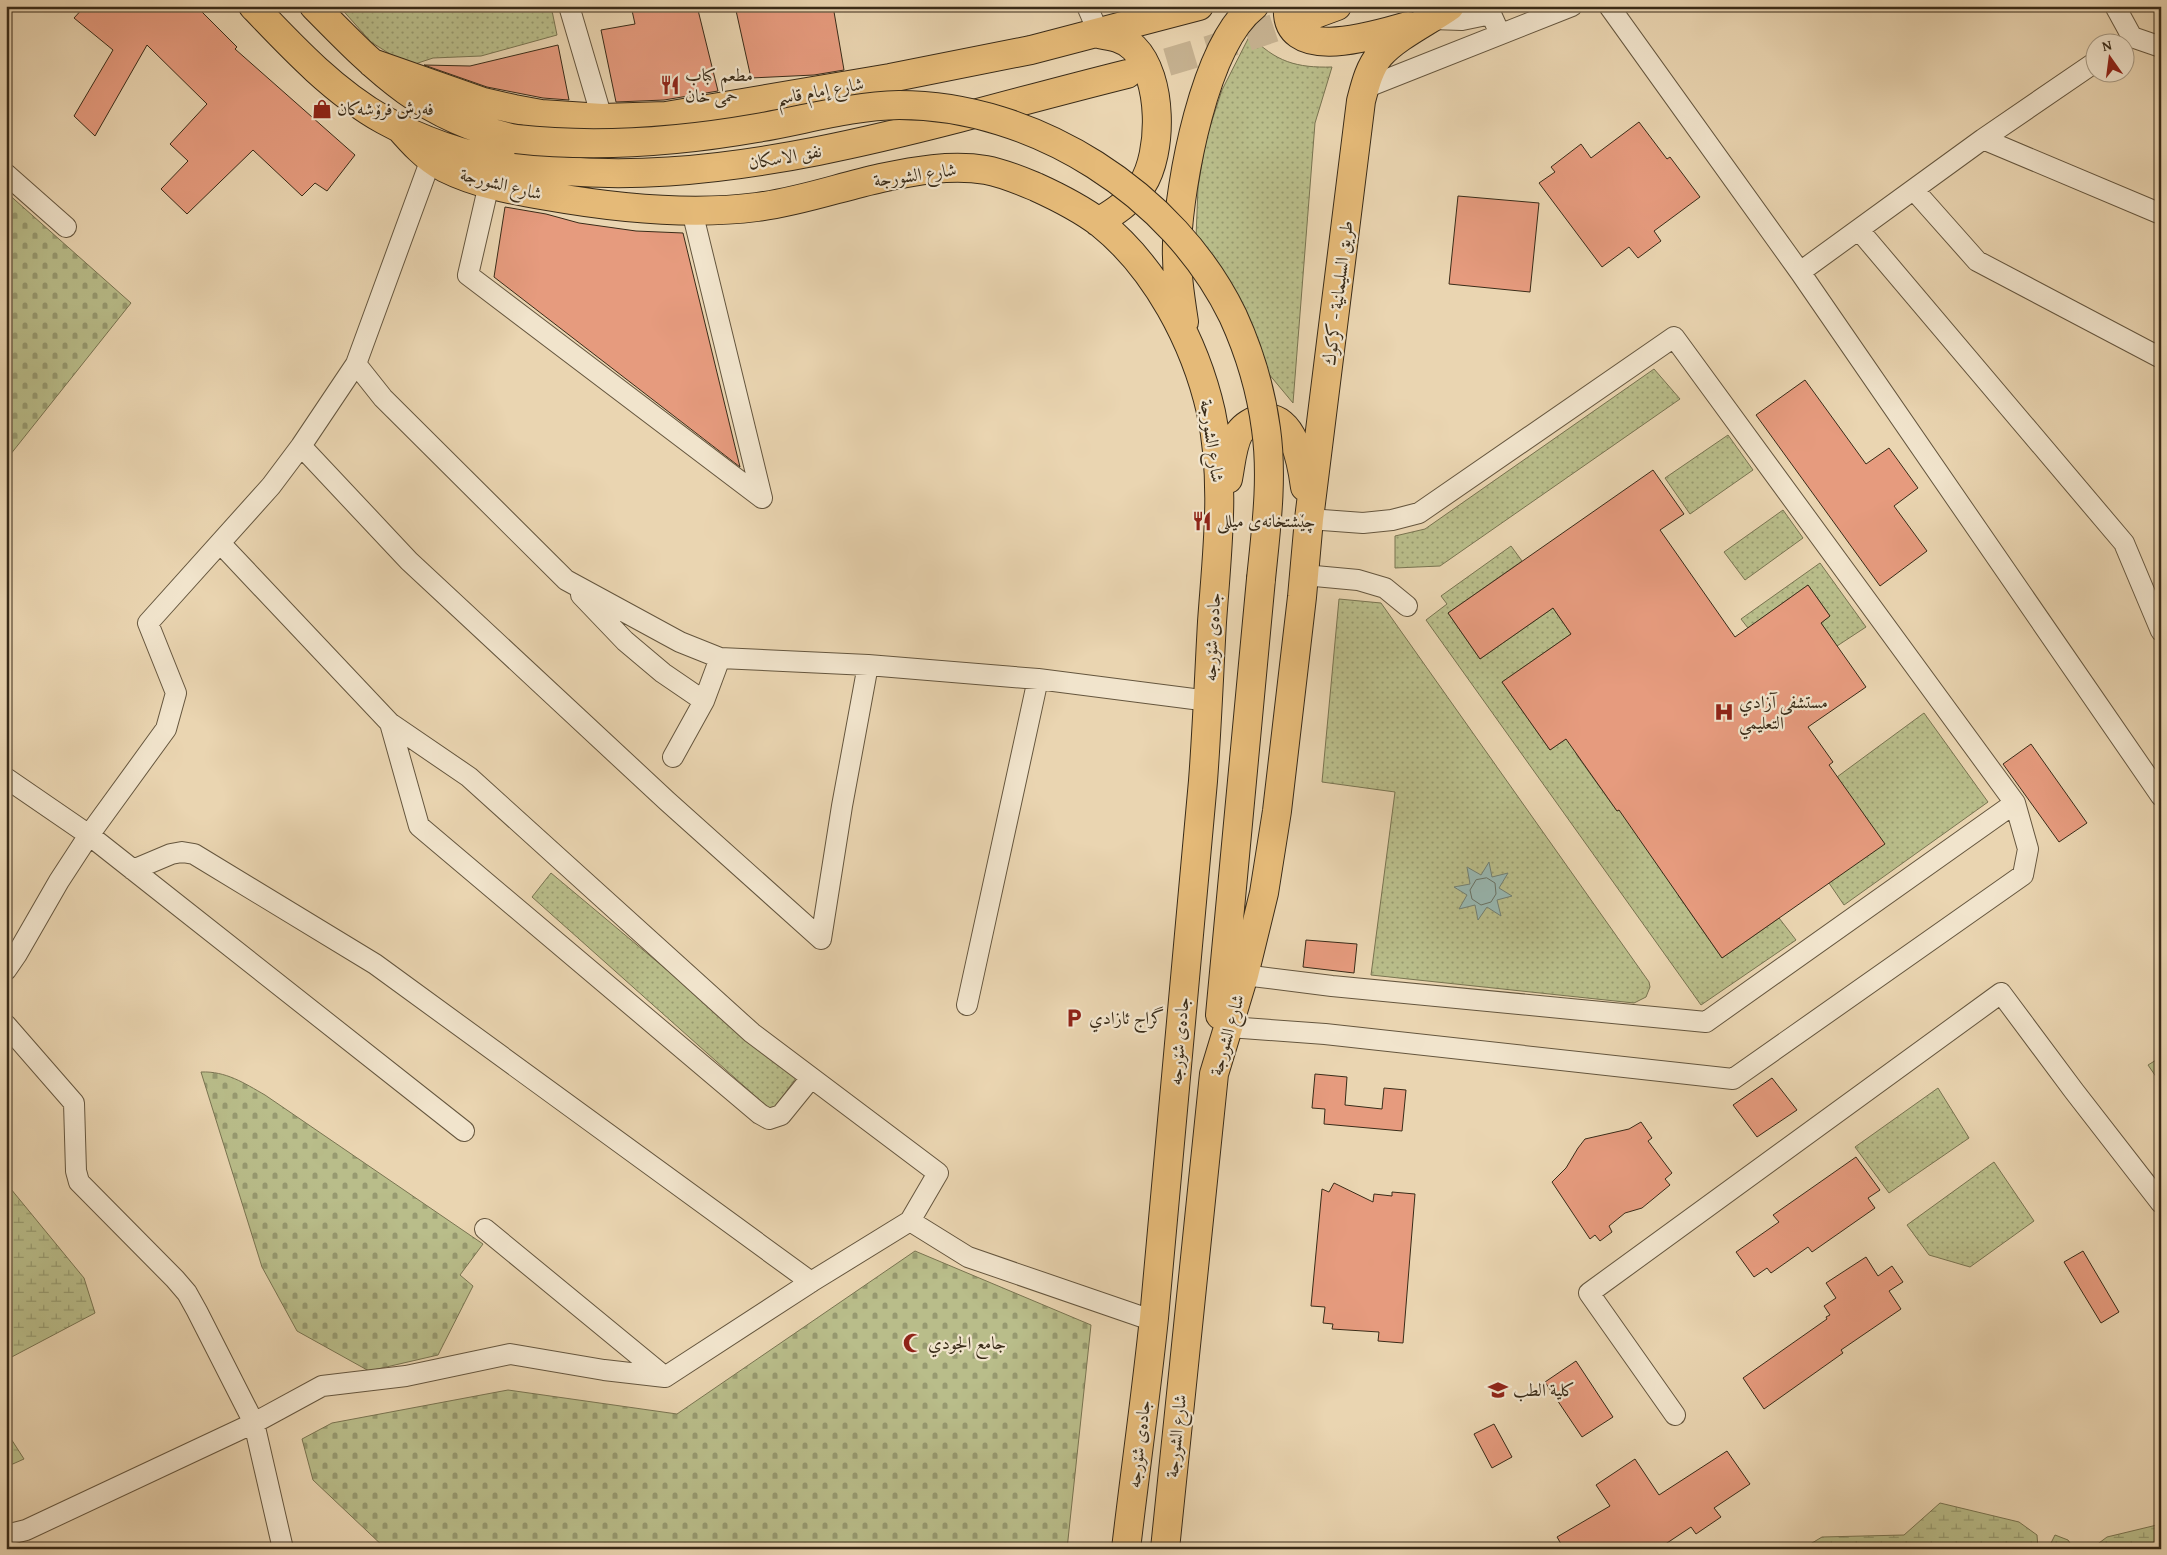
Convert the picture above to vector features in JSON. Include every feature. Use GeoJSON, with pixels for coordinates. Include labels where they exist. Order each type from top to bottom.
{"type":"FeatureCollection","features":[{"type":"Feature","properties":{"kind":"main road","name":"شارع الشورجة"},"geometry":{"type":"LineString","coordinates":[[253,6],[334,84],[434,152],[452,171],[489,184],[577,201],[692,211],[765,206],[892,176],[960,168],[991,171],[1009,176],[1065,201],[1098,222],[1128,250],[1146,273],[1170,310],[1188,346],[1203,384],[1214,431],[1219,485],[1219,532]]}},
{"type":"Feature","properties":{"kind":"main road","name":"شارع إمام قاسم"},"geometry":{"type":"LineString","coordinates":[[314,6],[372,63],[483,102],[514,110],[541,114],[602,118],[666,116],[742,105],[966,64],[1099,34],[1199,6]]}},
{"type":"Feature","properties":{"kind":"main road"},"geometry":{"type":"LineString","coordinates":[[1188,346],[1179,290],[1177,245],[1187,168],[1198,116],[1218,58],[1234,26],[1254,6]]}},
{"type":"Feature","properties":{"kind":"main road"},"geometry":{"type":"LineString","coordinates":[[1337,6],[1298,12],[1289,20],[1299,34],[1305,38],[1330,42],[1361,39],[1441,13]]}},
{"type":"Feature","properties":{"kind":"main road"},"geometry":{"type":"LineString","coordinates":[[1370,76],[1390,46],[1441,13]]}},
{"type":"Feature","properties":{"kind":"main road"},"geometry":{"type":"LineString","coordinates":[[1098,222],[1128,202],[1143,184],[1154,156],[1157,128],[1153,89],[1140,55],[1126,42],[1099,34]]}},
{"type":"Feature","properties":{"kind":"main road"},"geometry":{"type":"LineString","coordinates":[[372,63],[408,93],[446,116],[487,132],[516,139],[588,144],[673,139],[754,129],[844,109],[902,106],[945,110],[999,121],[1042,136],[1081,156],[1137,196],[1172,230],[1211,279],[1232,314],[1252,368],[1266,430],[1268,498],[1214,1074]]}},
{"type":"Feature","properties":{"kind":"main road","name":"نفق الاسكان"},"geometry":{"type":"LineString","coordinates":[[434,152],[565,170],[646,172],[718,167],[792,156],[848,145],[1127,74]]}},
{"type":"Feature","properties":{"kind":"main road","name":"طريق السليمانية - كركوك"},"geometry":{"type":"LineString","coordinates":[[1309,521],[1358,120],[1370,76]]}},
{"type":"Feature","properties":{"kind":"main road"},"geometry":{"type":"LineString","coordinates":[[1219,532],[1236,440],[1240,432],[1252,422],[1267,418],[1283,426],[1299,451],[1309,521]]}},
{"type":"Feature","properties":{"kind":"main road","name":"شارع الشورجة"},"geometry":{"type":"LineString","coordinates":[[1165,1549],[1214,1074],[1244,975],[1264,893],[1276,811],[1309,521]]}},
{"type":"Feature","properties":{"kind":"main road","name":"جادەی شۆرجە"},"geometry":{"type":"LineString","coordinates":[[1126,1549],[1154,1321],[1196,859],[1209,701],[1219,532]]}},
{"type":"Feature","properties":{"kind":"street"},"geometry":{"type":"LineString","coordinates":[[569,6],[602,118]]}},
{"type":"Feature","properties":{"kind":"street"},"geometry":{"type":"LineString","coordinates":[[1087,6],[1099,34]]}},
{"type":"Feature","properties":{"kind":"street"},"geometry":{"type":"LineString","coordinates":[[1370,76],[1500,34],[1572,6]]}},
{"type":"Feature","properties":{"kind":"street"},"geometry":{"type":"LineString","coordinates":[[1610,6],[1800,272],[2161,796]]}},
{"type":"Feature","properties":{"kind":"street"},"geometry":{"type":"LineString","coordinates":[[2115,6],[2125,32]]}},
{"type":"Feature","properties":{"kind":"street"},"geometry":{"type":"LineString","coordinates":[[1441,13],[1462,20],[1491,14],[1500,34]]}},
{"type":"Feature","properties":{"kind":"street"},"geometry":{"type":"LineString","coordinates":[[2134,41],[2161,47]]}},
{"type":"Feature","properties":{"kind":"street"},"geometry":{"type":"LineString","coordinates":[[1800,272],[1983,139],[2084,70]]}},
{"type":"Feature","properties":{"kind":"street"},"geometry":{"type":"LineString","coordinates":[[1983,139],[2161,214]]}},
{"type":"Feature","properties":{"kind":"street"},"geometry":{"type":"LineString","coordinates":[[10,957],[89,836],[166,730],[176,693],[148,624],[271,486],[301,446],[356,364],[434,152]]}},
{"type":"Feature","properties":{"kind":"street"},"geometry":{"type":"LineString","coordinates":[[6,174],[66,227]]}},
{"type":"Feature","properties":{"kind":"street"},"geometry":{"type":"LineString","coordinates":[[489,184],[468,275],[762,498],[692,211]]}},
{"type":"Feature","properties":{"kind":"street"},"geometry":{"type":"LineString","coordinates":[[1914,190],[1977,261],[2161,358]]}},
{"type":"Feature","properties":{"kind":"street"},"geometry":{"type":"LineString","coordinates":[[1860,230],[2124,543],[2160,626]]}},
{"type":"Feature","properties":{"kind":"street"},"geometry":{"type":"LineString","coordinates":[[1229,1027],[1325,1034],[1733,1079],[2023,875],[2028,849],[2015,803],[1674,337],[1419,513],[1392,520],[1363,523],[1309,521]]}},
{"type":"Feature","properties":{"kind":"street"},"geometry":{"type":"LineString","coordinates":[[356,364],[382,398],[626,641],[663,673],[704,701]]}},
{"type":"Feature","properties":{"kind":"street"},"geometry":{"type":"LineString","coordinates":[[301,446],[409,561],[667,802],[821,939],[842,806],[868,665]]}},
{"type":"Feature","properties":{"kind":"street"},"geometry":{"type":"LineString","coordinates":[[6,1535],[26,1530],[254,1423],[322,1386],[406,1376],[510,1354],[604,1370],[665,1377],[811,1282],[910,1221],[938,1173],[752,1033],[469,777],[390,723],[220,543]]}},
{"type":"Feature","properties":{"kind":"street"},"geometry":{"type":"LineString","coordinates":[[1304,575],[1358,580],[1385,588],[1407,606]]}},
{"type":"Feature","properties":{"kind":"street"},"geometry":{"type":"LineString","coordinates":[[566,580],[680,642],[720,658],[868,665],[1038,679],[1209,701]]}},
{"type":"Feature","properties":{"kind":"street"},"geometry":{"type":"LineString","coordinates":[[673,757],[704,701],[720,658]]}},
{"type":"Feature","properties":{"kind":"street"},"geometry":{"type":"LineString","coordinates":[[967,1005],[1038,679]]}},
{"type":"Feature","properties":{"kind":"street"},"geometry":{"type":"LineString","coordinates":[[390,723],[419,826],[760,1114],[769,1120],[781,1115],[812,1078]]}},
{"type":"Feature","properties":{"kind":"street"},"geometry":{"type":"LineString","coordinates":[[6,778],[89,836],[464,1131]]}},
{"type":"Feature","properties":{"kind":"street"},"geometry":{"type":"LineString","coordinates":[[1244,975],[1341,987],[1706,1022],[2015,803]]}},
{"type":"Feature","properties":{"kind":"street"},"geometry":{"type":"LineString","coordinates":[[133,870],[171,854],[182,852],[194,854],[375,964],[811,1282]]}},
{"type":"Feature","properties":{"kind":"street"},"geometry":{"type":"LineString","coordinates":[[1675,1415],[1589,1293],[2001,993],[2161,1203]]}},
{"type":"Feature","properties":{"kind":"street"},"geometry":{"type":"LineString","coordinates":[[6,1025],[74,1103],[76,1171],[79,1182],[187,1293],[254,1423],[283,1549]]}},
{"type":"Feature","properties":{"kind":"street"},"geometry":{"type":"LineString","coordinates":[[910,1221],[968,1257],[1154,1321]]}},
{"type":"Feature","properties":{"kind":"street"},"geometry":{"type":"LineString","coordinates":[[485,1229],[665,1377]]}},
{"type":"Feature","properties":{"kind":"green space"},"geometry":{"type":"Polygon","coordinates":[[[339,6],[551,6],[557,35],[481,56],[433,58],[409,66],[371,42],[339,6]]]}},
{"type":"Feature","properties":{"kind":"green space"},"geometry":{"type":"Polygon","coordinates":[[[1250,35],[1268,52],[1287,62],[1308,66],[1332,67],[1315,123],[1293,403],[1263,367],[1196,238],[1198,187],[1206,139],[1222,90],[1250,35]]]}},
{"type":"Feature","properties":{"kind":"green space"},"geometry":{"type":"Polygon","coordinates":[[[6,192],[131,303],[6,460],[6,192]]]}},
{"type":"Feature","properties":{"kind":"green space"},"geometry":{"type":"Polygon","coordinates":[[[1654,369],[1680,399],[1440,566],[1395,568],[1395,536],[1425,529],[1654,369]]]}},
{"type":"Feature","properties":{"kind":"green space"},"geometry":{"type":"Polygon","coordinates":[[[1728,435],[1753,470],[1690,514],[1665,478],[1728,435]]]}},
{"type":"Feature","properties":{"kind":"green space"},"geometry":{"type":"Polygon","coordinates":[[[1783,510],[1803,538],[1745,580],[1724,552],[1783,510]]]}},
{"type":"Feature","properties":{"kind":"green space"},"geometry":{"type":"Polygon","coordinates":[[[1511,546],[1522,561],[1448,613],[1480,659],[1553,608],[1571,634],[1502,682],[1550,750],[1608,710],[1576,754],[1617,811],[1677,768],[1739,852],[1678,895],[1722,958],[1779,918],[1796,940],[1701,1005],[1426,620],[1447,604],[1441,596],[1511,546]]]}},
{"type":"Feature","properties":{"kind":"green space"},"geometry":{"type":"Polygon","coordinates":[[[1820,563],[1866,627],[1837,646],[1821,623],[1830,616],[1808,585],[1748,628],[1741,619],[1820,563]]]}},
{"type":"Feature","properties":{"kind":"green space"},"geometry":{"type":"Polygon","coordinates":[[[1339,599],[1381,603],[1649,982],[1650,987],[1646,997],[1634,1003],[1371,975],[1395,792],[1322,782],[1339,599]]]}},
{"type":"Feature","properties":{"kind":"green space"},"geometry":{"type":"Polygon","coordinates":[[[1924,713],[1988,802],[1844,905],[1829,883],[1837,777],[1924,713]]]}},
{"type":"Feature","properties":{"kind":"green space"},"geometry":{"type":"Polygon","coordinates":[[[551,873],[796,1078],[772,1111],[532,897],[551,873]]]}},
{"type":"Feature","properties":{"kind":"green space"},"geometry":{"type":"Polygon","coordinates":[[[2161,1057],[2161,1084],[2148,1065],[2161,1057]]]}},
{"type":"Feature","properties":{"kind":"green space"},"geometry":{"type":"Polygon","coordinates":[[[201,1072],[219,1073],[242,1082],[265,1095],[483,1244],[460,1275],[473,1286],[438,1355],[369,1371],[297,1331],[262,1267],[201,1072]]]}},
{"type":"Feature","properties":{"kind":"green space"},"geometry":{"type":"Polygon","coordinates":[[[1938,1088],[1969,1138],[1889,1193],[1855,1147],[1938,1088]]]}},
{"type":"Feature","properties":{"kind":"green space"},"geometry":{"type":"Polygon","coordinates":[[[1994,1162],[2034,1221],[1970,1267],[1929,1255],[1907,1225],[1994,1162]]]}},
{"type":"Feature","properties":{"kind":"green space"},"geometry":{"type":"Polygon","coordinates":[[[6,1183],[84,1278],[95,1313],[6,1360],[6,1183]]]}},
{"type":"Feature","properties":{"kind":"green space"},"geometry":{"type":"Polygon","coordinates":[[[915,1251],[1091,1325],[1067,1549],[386,1549],[313,1480],[302,1439],[332,1423],[508,1390],[677,1414],[915,1251]]]}},
{"type":"Feature","properties":{"kind":"green space"},"geometry":{"type":"Polygon","coordinates":[[[6,1431],[24,1459],[6,1467],[6,1431]]]}},
{"type":"Feature","properties":{"kind":"green space"},"geometry":{"type":"Polygon","coordinates":[[[1940,1503],[2019,1522],[2037,1535],[2038,1549],[1802,1549],[1822,1537],[1904,1535],[1940,1503]]]}},
{"type":"Feature","properties":{"kind":"green space"},"geometry":{"type":"Polygon","coordinates":[[[2161,1524],[2161,1549],[2091,1549],[2107,1537],[2161,1524]]]}},
{"type":"Feature","properties":{"kind":"green space"},"geometry":{"type":"Polygon","coordinates":[[[2055,1535],[2068,1540],[2074,1549],[2048,1549],[2055,1535]]]}},
{"type":"Feature","properties":{"kind":"water"},"geometry":{"type":"Polygon","coordinates":[[[1489,862],[1492,877],[1508,873],[1499,888],[1512,896],[1497,900],[1501,916],[1487,907],[1478,920],[1475,905],[1459,909],[1467,895],[1454,887],[1470,884],[1467,867],[1481,875],[1489,862]]]}},
{"type":"Feature","properties":{"kind":"building"},"geometry":{"type":"Polygon","coordinates":[[[85,6],[196,6],[237,47],[235,49],[355,155],[327,191],[315,183],[302,196],[253,150],[187,214],[161,189],[188,161],[170,144],[207,104],[147,45],[95,136],[74,116],[113,50],[74,18],[85,6]]]}},
{"type":"Feature","properties":{"kind":"building"},"geometry":{"type":"Polygon","coordinates":[[[631,6],[697,6],[718,91],[664,100],[616,102],[601,30],[635,24],[631,6]]]}},
{"type":"Feature","properties":{"kind":"building"},"geometry":{"type":"Polygon","coordinates":[[[735,6],[833,6],[844,70],[814,75],[751,78],[735,6]]]}},
{"type":"Feature","properties":{"kind":"building"},"geometry":{"type":"Polygon","coordinates":[[[558,45],[569,100],[543,98],[487,87],[424,65],[470,66],[558,45]]]}},
{"type":"Feature","properties":{"kind":"building"},"geometry":{"type":"Polygon","coordinates":[[[1639,122],[1667,159],[1670,157],[1700,197],[1654,231],[1661,241],[1638,258],[1629,247],[1602,267],[1539,183],[1555,172],[1551,167],[1581,144],[1591,158],[1639,122]]]}},
{"type":"Feature","properties":{"kind":"building"},"geometry":{"type":"Polygon","coordinates":[[[1458,196],[1539,203],[1530,292],[1449,284],[1458,196]]]}},
{"type":"Feature","properties":{"kind":"building"},"geometry":{"type":"Polygon","coordinates":[[[505,207],[546,214],[579,223],[636,231],[683,233],[740,467],[494,277],[505,207]]]}},
{"type":"Feature","properties":{"kind":"building"},"geometry":{"type":"Polygon","coordinates":[[[1805,380],[1866,464],[1889,448],[1918,488],[1894,506],[1927,551],[1880,586],[1756,415],[1805,380]]]}},
{"type":"Feature","properties":{"kind":"building","name":"مستشفى آزادي التعليمي"},"geometry":{"type":"Polygon","coordinates":[[[1653,470],[1684,514],[1660,530],[1735,637],[1808,585],[1830,616],[1821,623],[1866,687],[1808,727],[1833,762],[1829,765],[1885,844],[1722,958],[1619,810],[1617,811],[1566,739],[1550,750],[1502,682],[1571,634],[1553,608],[1480,659],[1448,613],[1653,470]]]}},
{"type":"Feature","properties":{"kind":"building"},"geometry":{"type":"Polygon","coordinates":[[[2031,744],[2087,823],[2059,842],[2003,764],[2031,744]]]}},
{"type":"Feature","properties":{"kind":"building"},"geometry":{"type":"Polygon","coordinates":[[[1306,940],[1357,944],[1354,973],[1303,967],[1306,940]]]}},
{"type":"Feature","properties":{"kind":"building"},"geometry":{"type":"Polygon","coordinates":[[[1315,1074],[1347,1077],[1345,1105],[1382,1109],[1384,1088],[1406,1090],[1402,1131],[1324,1124],[1325,1109],[1312,1108],[1315,1074]]]}},
{"type":"Feature","properties":{"kind":"building"},"geometry":{"type":"Polygon","coordinates":[[[1772,1078],[1797,1110],[1757,1137],[1733,1105],[1772,1078]]]}},
{"type":"Feature","properties":{"kind":"building"},"geometry":{"type":"Polygon","coordinates":[[[1641,1122],[1652,1138],[1648,1141],[1672,1173],[1665,1179],[1670,1185],[1642,1208],[1625,1213],[1609,1226],[1612,1232],[1600,1241],[1595,1235],[1590,1239],[1552,1182],[1566,1168],[1585,1139],[1629,1129],[1641,1122]]]}},
{"type":"Feature","properties":{"kind":"building"},"geometry":{"type":"Polygon","coordinates":[[[1856,1157],[1880,1190],[1868,1198],[1875,1208],[1812,1252],[1808,1247],[1771,1273],[1767,1268],[1754,1277],[1736,1252],[1779,1222],[1773,1215],[1856,1157]]]}},
{"type":"Feature","properties":{"kind":"building"},"geometry":{"type":"Polygon","coordinates":[[[1334,1183],[1373,1202],[1374,1194],[1392,1196],[1392,1192],[1415,1194],[1403,1343],[1378,1341],[1379,1332],[1332,1329],[1333,1324],[1323,1323],[1325,1307],[1311,1306],[1322,1189],[1329,1192],[1334,1183]]]}},
{"type":"Feature","properties":{"kind":"building"},"geometry":{"type":"Polygon","coordinates":[[[2083,1251],[2119,1312],[2101,1323],[2064,1262],[2083,1251]]]}},
{"type":"Feature","properties":{"kind":"building"},"geometry":{"type":"Polygon","coordinates":[[[1866,1257],[1878,1276],[1892,1266],[1903,1282],[1889,1291],[1901,1309],[1841,1350],[1843,1353],[1764,1409],[1743,1378],[1827,1319],[1826,1317],[1830,1315],[1824,1306],[1836,1298],[1826,1283],[1866,1257]]]}},
{"type":"Feature","properties":{"kind":"building"},"geometry":{"type":"Polygon","coordinates":[[[1576,1361],[1613,1417],[1582,1437],[1545,1382],[1576,1361]]]}},
{"type":"Feature","properties":{"kind":"building"},"geometry":{"type":"Polygon","coordinates":[[[1494,1424],[1512,1457],[1492,1468],[1474,1434],[1494,1424]]]}},
{"type":"Feature","properties":{"kind":"building"},"geometry":{"type":"Polygon","coordinates":[[[1727,1451],[1750,1484],[1714,1508],[1721,1517],[1696,1534],[1691,1527],[1658,1549],[1564,1549],[1557,1537],[1610,1506],[1596,1485],[1635,1459],[1659,1495],[1727,1451]]]}},
{"type":"Feature","properties":{"kind":"tunnel"},"geometry":{"type":"LineString","coordinates":[[1127,74],[1208,50],[1307,17]]}},
{"type":"Feature","properties":{"kind":"place","name":"مطعم كباب حمى خان"},"geometry":{"type":"Point","coordinates":[670,85]}},
{"type":"Feature","properties":{"kind":"place","name":"فەرش فرۆشەکان"},"geometry":{"type":"Point","coordinates":[322,109]}},
{"type":"Feature","properties":{"kind":"place","name":"چێشتخانەی میللی"},"geometry":{"type":"Point","coordinates":[1202,521]}},
{"type":"Feature","properties":{"kind":"place","name":"مستشفى آزادي التعليمي"},"geometry":{"type":"Point","coordinates":[1724,712]}},
{"type":"Feature","properties":{"kind":"place","name":"گراج ئازادي"},"geometry":{"type":"Point","coordinates":[1074,1018]}},
{"type":"Feature","properties":{"kind":"place","name":"جامع الجودي"},"geometry":{"type":"Point","coordinates":[913,1343]}},
{"type":"Feature","properties":{"kind":"place","name":"كلية الطب"},"geometry":{"type":"Point","coordinates":[1498,1390]}}]}
